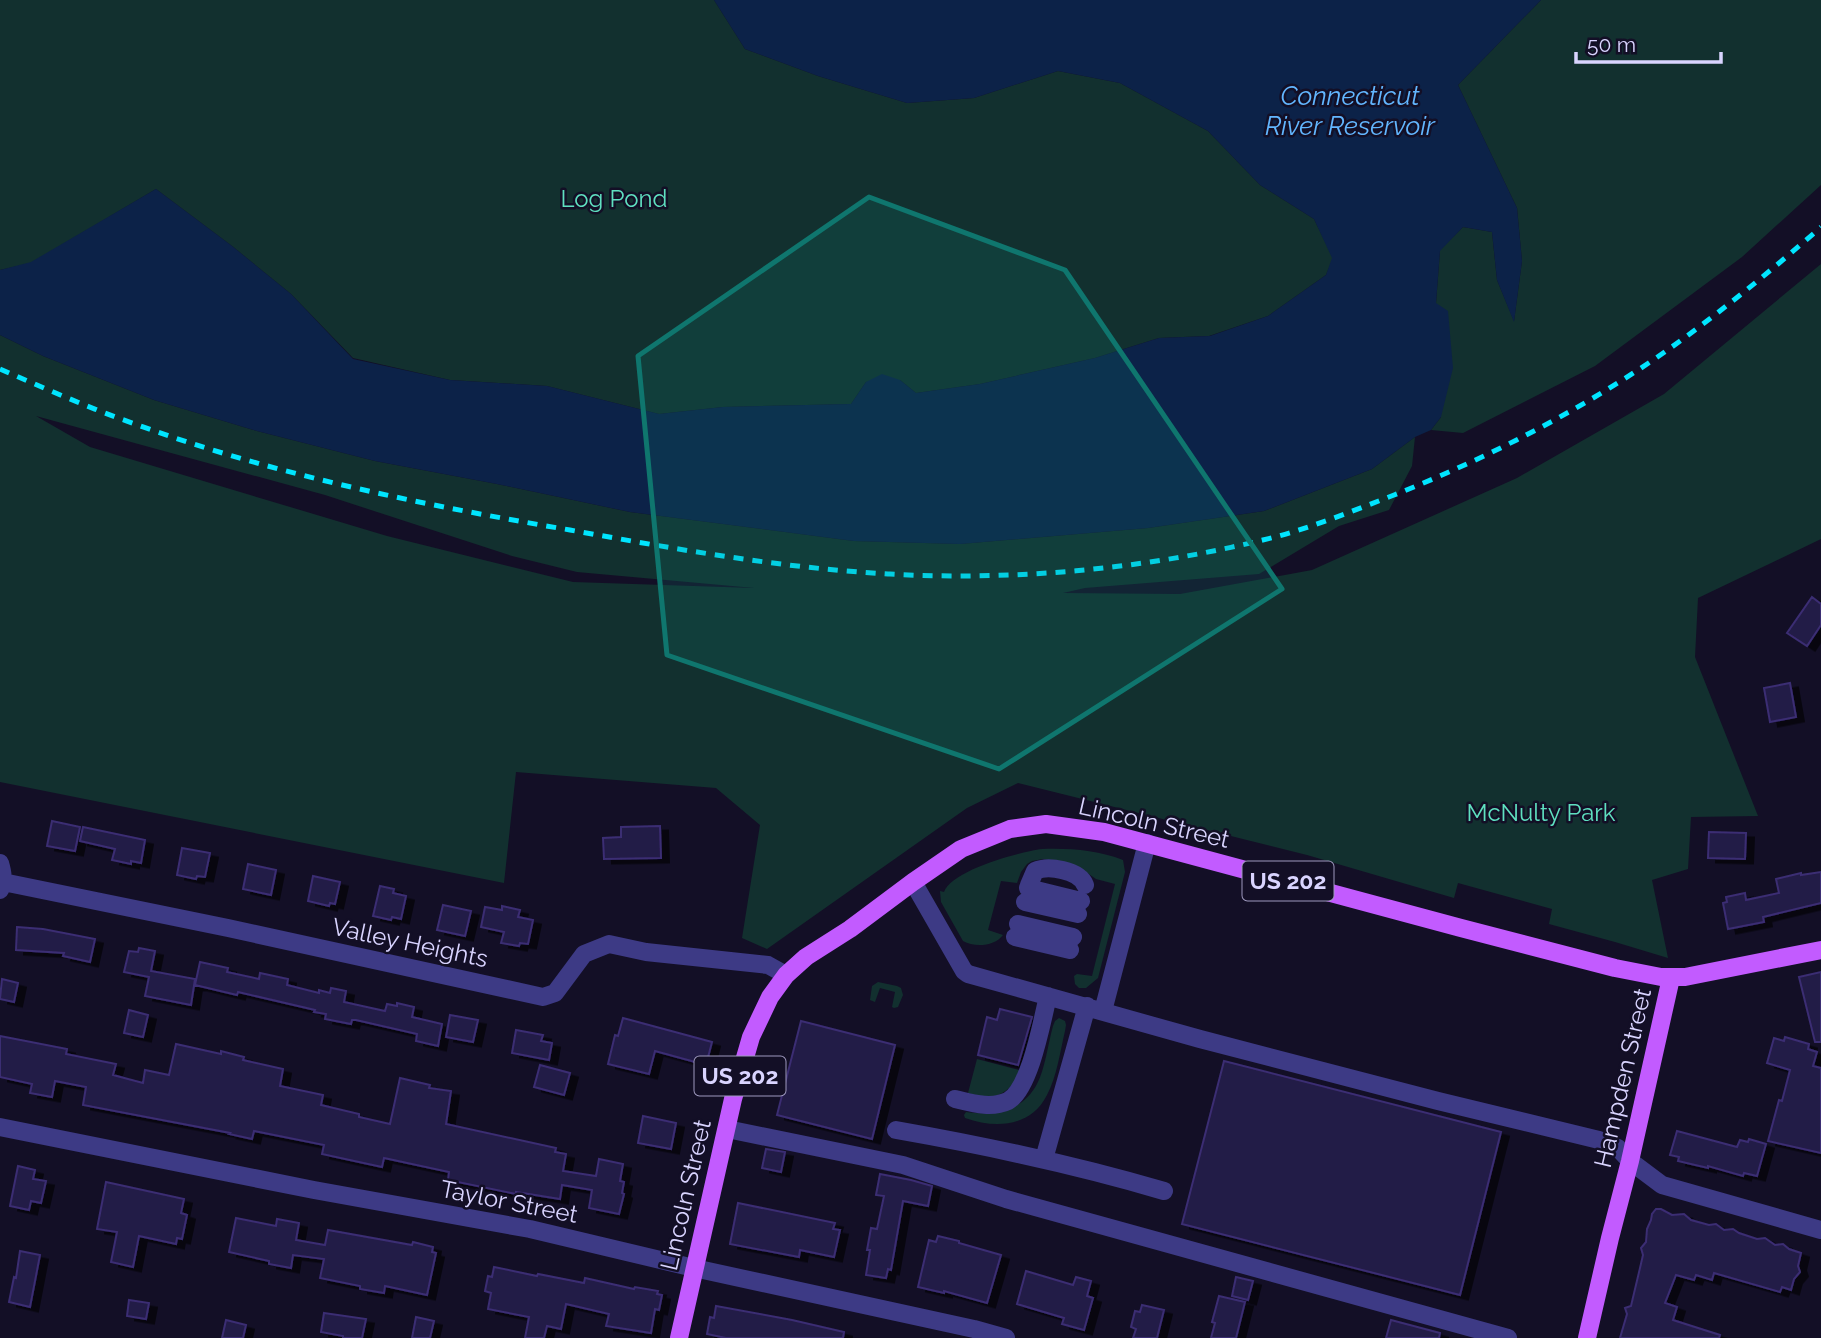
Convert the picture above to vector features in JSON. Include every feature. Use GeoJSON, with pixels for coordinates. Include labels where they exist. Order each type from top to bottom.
{"type":"FeatureCollection","features":[{"type":"Feature","properties":{"kind":"main road","name":"Lincoln Street"},"geometry":{"type":"LineString","coordinates":[[679,1338],[751,1037],[770,997],[786,975],[806,957],[850,929],[961,849],[1010,828],[1046,824],[1104,832],[1602,965],[1671,978]]}},
{"type":"Feature","properties":{"kind":"main road","name":"Hampden Street"},"geometry":{"type":"LineString","coordinates":[[1587,1338],[1671,978],[1821,950]]}},
{"type":"Feature","properties":{"kind":"street"},"geometry":{"type":"LineString","coordinates":[[1044,1159],[1147,843]]}},
{"type":"Feature","properties":{"kind":"street","name":"Valley Heights"},"geometry":{"type":"LineString","coordinates":[[0,863],[3,872],[1,886],[228,928],[543,997],[555,993],[584,954],[609,944],[646,952],[768,965],[786,975]]}},
{"type":"Feature","properties":{"kind":"street"},"geometry":{"type":"LineString","coordinates":[[1049,868],[1078,875],[1083,880],[1082,897],[1028,888],[1035,871],[1049,868]]}},
{"type":"Feature","properties":{"kind":"street"},"geometry":{"type":"LineString","coordinates":[[913,882],[968,974],[1187,1035],[1599,1140],[1618,1148],[1630,1161],[1662,1185],[1821,1230]]}},
{"type":"Feature","properties":{"kind":"street"},"geometry":{"type":"LineString","coordinates":[[1017,930],[1071,943]]}},
{"type":"Feature","properties":{"kind":"street"},"geometry":{"type":"LineString","coordinates":[[955,1099],[995,1104],[1009,1100],[1018,1093],[1027,1074],[1052,997]]}},
{"type":"Feature","properties":{"kind":"street","name":"Taylor Street"},"geometry":{"type":"LineString","coordinates":[[0,1126],[300,1187],[530,1229],[1006,1338]]}},
{"type":"Feature","properties":{"kind":"street"},"geometry":{"type":"LineString","coordinates":[[727,1129],[904,1165],[1006,1199],[1508,1338]]}},
{"type":"Feature","properties":{"kind":"street"},"geometry":{"type":"LineString","coordinates":[[896,1130],[1103,1172],[1164,1191]]}},
{"type":"Feature","properties":{"kind":"highlighted area"},"geometry":{"type":"Polygon","coordinates":[[[869,197],[1065,270],[1282,589],[999,769],[667,655],[638,356],[869,197]]]}},
{"type":"Feature","properties":{"kind":"green space","name":"Log Pond"},"geometry":{"type":"Polygon","coordinates":[[[0,0],[714,0],[745,49],[818,76],[907,103],[974,98],[1058,71],[1120,83],[1208,131],[1260,185],[1314,219],[1333,258],[1326,275],[1268,316],[1209,336],[1159,338],[1095,358],[980,384],[916,393],[900,380],[866,382],[851,404],[723,407],[659,414],[547,386],[450,380],[353,358],[291,294],[156,189],[31,263],[0,270],[0,0]]]}},
{"type":"Feature","properties":{"kind":"green space"},"geometry":{"type":"Polygon","coordinates":[[[1541,0],[1821,0],[1821,185],[1742,257],[1595,366],[1463,433],[1431,430],[1441,417],[1436,303],[1440,250],[1463,227],[1492,232],[1497,280],[1514,321],[1522,261],[1517,208],[1458,85],[1541,0]]]}},
{"type":"Feature","properties":{"kind":"green space","name":"McNulty Park"},"geometry":{"type":"Polygon","coordinates":[[[1821,264],[1821,539],[1698,598],[1695,657],[1758,816],[1691,817],[1688,869],[1652,880],[1668,958],[1549,924],[1552,909],[1458,883],[1454,898],[1307,855],[1018,783],[967,808],[767,949],[742,938],[760,825],[716,788],[516,772],[504,883],[0,782],[0,335],[43,356],[154,400],[257,431],[375,461],[630,512],[854,541],[960,544],[1148,528],[1264,511],[1372,469],[1415,437],[1412,466],[1389,510],[1339,526],[1259,574],[1085,588],[1063,593],[1180,594],[1312,570],[1517,478],[1664,394],[1821,264]],[[36,416],[90,447],[387,536],[573,582],[754,588],[577,572],[512,556],[325,495],[36,416]]]}},
{"type":"Feature","properties":{"kind":"green space"},"geometry":{"type":"Polygon","coordinates":[[[1042,849],[1083,850],[1123,860],[1125,872],[1098,978],[1086,988],[1079,988],[1075,984],[1074,976],[1092,976],[1115,884],[1096,879],[1073,865],[1043,859],[1032,861],[1021,872],[1017,883],[1001,881],[988,930],[1003,935],[995,942],[985,945],[973,945],[963,941],[941,902],[940,891],[944,892],[959,876],[987,863],[1042,849]]]}},
{"type":"Feature","properties":{"kind":"green space"},"geometry":{"type":"Polygon","coordinates":[[[878,982],[901,988],[903,995],[898,1007],[892,1007],[895,992],[880,988],[875,1002],[870,1000],[872,986],[878,982]]]}},
{"type":"Feature","properties":{"kind":"green space"},"geometry":{"type":"Polygon","coordinates":[[[1059,1018],[1065,1021],[1066,1025],[1060,1055],[1050,1088],[1040,1106],[1032,1114],[1012,1123],[989,1124],[965,1118],[966,1112],[997,1112],[1024,1101],[1040,1078],[1053,1026],[1059,1018]]]}},
{"type":"Feature","properties":{"kind":"green space"},"geometry":{"type":"Polygon","coordinates":[[[977,1059],[1023,1071],[1002,1093],[986,1097],[974,1095],[968,1093],[977,1059]]]}},
{"type":"Feature","properties":{"kind":"water","name":"Connecticut River Reservoir"},"geometry":{"type":"Polygon","coordinates":[[[714,0],[1541,0],[1458,85],[1517,208],[1522,261],[1514,322],[1497,280],[1492,232],[1463,227],[1440,251],[1436,303],[1448,311],[1453,368],[1441,417],[1431,430],[1415,437],[1372,469],[1264,511],[1148,528],[960,544],[854,541],[630,512],[375,461],[257,431],[154,400],[43,356],[0,335],[0,270],[31,262],[156,189],[291,294],[353,359],[450,380],[547,386],[659,414],[723,407],[851,404],[866,382],[882,374],[900,380],[916,393],[980,384],[1095,358],[1159,338],[1210,336],[1268,316],[1326,275],[1332,258],[1314,219],[1260,185],[1208,131],[1120,83],[1058,71],[974,98],[907,103],[818,76],[745,49],[714,0]]]}},
{"type":"Feature","properties":{"kind":"building"},"geometry":{"type":"Polygon","coordinates":[[[1812,597],[1821,604],[1821,625],[1807,646],[1787,633],[1812,597]]]}},
{"type":"Feature","properties":{"kind":"building"},"geometry":{"type":"Polygon","coordinates":[[[1790,683],[1796,717],[1770,722],[1764,688],[1790,683]]]}},
{"type":"Feature","properties":{"kind":"building"},"geometry":{"type":"Polygon","coordinates":[[[52,821],[80,827],[75,851],[47,846],[52,821]]]}},
{"type":"Feature","properties":{"kind":"building"},"geometry":{"type":"Polygon","coordinates":[[[660,826],[661,858],[604,859],[603,838],[621,837],[621,827],[660,826]]]}},
{"type":"Feature","properties":{"kind":"building"},"geometry":{"type":"Polygon","coordinates":[[[83,827],[145,840],[141,863],[112,860],[115,849],[80,841],[83,827]]]}},
{"type":"Feature","properties":{"kind":"building"},"geometry":{"type":"Polygon","coordinates":[[[1709,832],[1746,833],[1745,859],[1708,858],[1709,832]]]}},
{"type":"Feature","properties":{"kind":"building"},"geometry":{"type":"Polygon","coordinates":[[[182,848],[210,853],[205,877],[197,876],[196,879],[177,875],[182,848]]]}},
{"type":"Feature","properties":{"kind":"building"},"geometry":{"type":"Polygon","coordinates":[[[248,864],[276,870],[271,895],[243,889],[248,864]]]}},
{"type":"Feature","properties":{"kind":"building"},"geometry":{"type":"Polygon","coordinates":[[[1821,872],[1821,903],[1763,917],[1764,922],[1728,929],[1723,903],[1727,902],[1726,897],[1745,893],[1746,900],[1779,893],[1776,879],[1821,872]]]}},
{"type":"Feature","properties":{"kind":"building"},"geometry":{"type":"Polygon","coordinates":[[[313,876],[340,882],[335,904],[330,903],[329,906],[308,901],[313,876]]]}},
{"type":"Feature","properties":{"kind":"building"},"geometry":{"type":"Polygon","coordinates":[[[380,886],[394,889],[393,893],[406,896],[401,919],[373,916],[380,886]]]}},
{"type":"Feature","properties":{"kind":"building"},"geometry":{"type":"Polygon","coordinates":[[[443,905],[471,911],[465,936],[437,930],[443,905]]]}},
{"type":"Feature","properties":{"kind":"building"},"geometry":{"type":"Polygon","coordinates":[[[502,906],[520,910],[518,917],[533,920],[528,944],[520,943],[519,946],[501,943],[504,932],[481,927],[485,907],[502,910],[502,906]]]}},
{"type":"Feature","properties":{"kind":"building"},"geometry":{"type":"Polygon","coordinates":[[[17,927],[95,939],[90,962],[63,956],[64,953],[16,950],[17,927]]]}},
{"type":"Feature","properties":{"kind":"building"},"geometry":{"type":"Polygon","coordinates":[[[139,948],[155,951],[151,971],[195,979],[191,1005],[145,996],[149,977],[124,972],[129,951],[138,952],[139,948]]]}},
{"type":"Feature","properties":{"kind":"building"},"geometry":{"type":"Polygon","coordinates":[[[200,962],[228,968],[227,972],[259,979],[260,973],[288,979],[287,985],[319,993],[319,990],[330,993],[331,988],[346,991],[344,1002],[385,1011],[387,1004],[414,1007],[412,1017],[442,1024],[438,1046],[416,1041],[417,1034],[356,1020],[352,1020],[351,1024],[325,1019],[326,1014],[314,1012],[315,1010],[195,985],[200,962]]]}},
{"type":"Feature","properties":{"kind":"building"},"geometry":{"type":"Polygon","coordinates":[[[1821,972],[1821,1042],[1815,1042],[1799,977],[1821,972]]]}},
{"type":"Feature","properties":{"kind":"building"},"geometry":{"type":"Polygon","coordinates":[[[2,979],[18,983],[14,1002],[0,999],[2,979]]]}},
{"type":"Feature","properties":{"kind":"building"},"geometry":{"type":"Polygon","coordinates":[[[1000,1009],[1032,1017],[1018,1065],[978,1055],[987,1017],[997,1020],[1000,1009]]]}},
{"type":"Feature","properties":{"kind":"building"},"geometry":{"type":"Polygon","coordinates":[[[129,1010],[148,1015],[143,1037],[124,1033],[129,1010]]]}},
{"type":"Feature","properties":{"kind":"building"},"geometry":{"type":"Polygon","coordinates":[[[450,1015],[478,1020],[473,1042],[446,1037],[450,1015]]]}},
{"type":"Feature","properties":{"kind":"building"},"geometry":{"type":"Polygon","coordinates":[[[623,1018],[712,1042],[706,1065],[655,1051],[649,1074],[608,1064],[615,1035],[618,1036],[623,1018]]]}},
{"type":"Feature","properties":{"kind":"building"},"geometry":{"type":"Polygon","coordinates":[[[801,1021],[895,1045],[872,1139],[777,1115],[801,1021]]]}},
{"type":"Feature","properties":{"kind":"building"},"geometry":{"type":"Polygon","coordinates":[[[516,1030],[543,1035],[541,1041],[552,1043],[549,1060],[512,1053],[516,1030]]]}},
{"type":"Feature","properties":{"kind":"building"},"geometry":{"type":"Polygon","coordinates":[[[0,1036],[67,1049],[66,1054],[116,1064],[113,1075],[143,1083],[145,1070],[169,1075],[176,1044],[221,1054],[221,1051],[244,1057],[243,1060],[283,1069],[280,1086],[323,1095],[321,1105],[390,1124],[400,1078],[430,1085],[429,1088],[451,1091],[446,1124],[556,1148],[555,1152],[566,1154],[563,1171],[596,1176],[599,1159],[623,1164],[620,1181],[624,1182],[624,1194],[619,1214],[589,1208],[592,1190],[562,1185],[560,1199],[516,1194],[448,1180],[449,1172],[384,1158],[382,1167],[322,1154],[324,1145],[254,1131],[252,1139],[83,1105],[86,1087],[55,1081],[52,1097],[30,1093],[32,1084],[0,1077],[0,1036]]]}},
{"type":"Feature","properties":{"kind":"building"},"geometry":{"type":"Polygon","coordinates":[[[1785,1037],[1809,1044],[1808,1049],[1817,1052],[1813,1066],[1821,1068],[1821,1153],[1768,1141],[1790,1070],[1767,1063],[1774,1038],[1784,1041],[1785,1037]]]}},
{"type":"Feature","properties":{"kind":"building"},"geometry":{"type":"Polygon","coordinates":[[[1224,1061],[1501,1132],[1460,1295],[1182,1224],[1224,1061]]]}},
{"type":"Feature","properties":{"kind":"building"},"geometry":{"type":"Polygon","coordinates":[[[540,1065],[570,1073],[564,1095],[534,1087],[540,1065]]]}},
{"type":"Feature","properties":{"kind":"building"},"geometry":{"type":"Polygon","coordinates":[[[643,1116],[676,1123],[671,1149],[638,1143],[643,1116]]]}},
{"type":"Feature","properties":{"kind":"building"},"geometry":{"type":"Polygon","coordinates":[[[1677,1131],[1737,1147],[1740,1140],[1748,1142],[1749,1139],[1766,1144],[1757,1176],[1744,1173],[1743,1176],[1678,1161],[1679,1157],[1670,1155],[1677,1131]]]}},
{"type":"Feature","properties":{"kind":"building"},"geometry":{"type":"Polygon","coordinates":[[[766,1149],[785,1152],[781,1172],[762,1168],[766,1149]]]}},
{"type":"Feature","properties":{"kind":"building"},"geometry":{"type":"Polygon","coordinates":[[[18,1166],[35,1170],[33,1179],[46,1181],[41,1203],[31,1201],[29,1210],[10,1206],[18,1166]]]}},
{"type":"Feature","properties":{"kind":"building"},"geometry":{"type":"Polygon","coordinates":[[[880,1174],[932,1186],[928,1206],[903,1201],[891,1270],[888,1269],[886,1278],[866,1275],[871,1228],[877,1229],[884,1196],[876,1195],[880,1174]]]}},
{"type":"Feature","properties":{"kind":"building"},"geometry":{"type":"Polygon","coordinates":[[[106,1182],[184,1199],[181,1213],[187,1215],[182,1239],[177,1238],[176,1244],[139,1236],[133,1267],[111,1262],[117,1232],[97,1229],[106,1182]]]}},
{"type":"Feature","properties":{"kind":"building"},"geometry":{"type":"Polygon","coordinates":[[[738,1203],[835,1223],[833,1229],[840,1230],[834,1257],[800,1250],[799,1257],[730,1244],[738,1203]]]}},
{"type":"Feature","properties":{"kind":"building"},"geometry":{"type":"Polygon","coordinates":[[[1656,1209],[1672,1215],[1684,1214],[1691,1220],[1716,1224],[1724,1230],[1733,1229],[1757,1239],[1765,1238],[1775,1245],[1783,1244],[1801,1253],[1798,1266],[1800,1272],[1794,1279],[1791,1290],[1782,1287],[1780,1292],[1714,1273],[1712,1280],[1696,1275],[1694,1280],[1676,1275],[1665,1303],[1677,1307],[1673,1320],[1720,1335],[1719,1338],[1620,1338],[1627,1314],[1625,1308],[1631,1306],[1640,1268],[1643,1255],[1641,1248],[1646,1242],[1647,1229],[1656,1209]]]}},
{"type":"Feature","properties":{"kind":"building"},"geometry":{"type":"Polygon","coordinates":[[[236,1218],[276,1226],[277,1219],[299,1223],[296,1240],[325,1245],[328,1230],[433,1247],[432,1252],[436,1253],[427,1295],[385,1286],[384,1293],[320,1278],[324,1259],[293,1255],[291,1268],[229,1252],[236,1218]]]}},
{"type":"Feature","properties":{"kind":"building"},"geometry":{"type":"Polygon","coordinates":[[[938,1236],[1001,1255],[987,1303],[918,1287],[929,1240],[936,1242],[938,1236]]]}},
{"type":"Feature","properties":{"kind":"building"},"geometry":{"type":"Polygon","coordinates":[[[20,1251],[40,1255],[30,1307],[9,1302],[20,1251]]]}},
{"type":"Feature","properties":{"kind":"building"},"geometry":{"type":"Polygon","coordinates":[[[494,1267],[584,1283],[585,1278],[634,1289],[658,1291],[657,1294],[662,1295],[659,1310],[655,1309],[651,1333],[606,1326],[609,1314],[566,1304],[561,1329],[547,1326],[544,1338],[525,1338],[529,1317],[488,1309],[491,1293],[485,1291],[488,1276],[492,1277],[494,1267]]]}},
{"type":"Feature","properties":{"kind":"building"},"geometry":{"type":"Polygon","coordinates":[[[1026,1271],[1073,1285],[1076,1277],[1091,1281],[1087,1296],[1093,1298],[1084,1330],[1062,1324],[1064,1318],[1017,1304],[1026,1271]]]}},
{"type":"Feature","properties":{"kind":"building"},"geometry":{"type":"Polygon","coordinates":[[[1236,1277],[1253,1281],[1248,1300],[1232,1296],[1236,1277]]]}},
{"type":"Feature","properties":{"kind":"building"},"geometry":{"type":"Polygon","coordinates":[[[1219,1296],[1245,1302],[1236,1338],[1211,1338],[1219,1296]]]}},
{"type":"Feature","properties":{"kind":"building"},"geometry":{"type":"Polygon","coordinates":[[[129,1300],[149,1303],[146,1319],[127,1316],[129,1300]]]}},
{"type":"Feature","properties":{"kind":"building"},"geometry":{"type":"Polygon","coordinates":[[[1142,1305],[1164,1310],[1157,1338],[1133,1338],[1136,1329],[1131,1327],[1135,1311],[1140,1312],[1142,1305]]]}},
{"type":"Feature","properties":{"kind":"building"},"geometry":{"type":"Polygon","coordinates":[[[716,1306],[844,1332],[843,1338],[726,1338],[707,1334],[710,1317],[714,1318],[716,1306]]]}},
{"type":"Feature","properties":{"kind":"building"},"geometry":{"type":"Polygon","coordinates":[[[324,1313],[366,1319],[362,1338],[343,1338],[321,1332],[324,1313]]]}},
{"type":"Feature","properties":{"kind":"building"},"geometry":{"type":"Polygon","coordinates":[[[416,1317],[434,1321],[430,1338],[412,1338],[416,1317]]]}},
{"type":"Feature","properties":{"kind":"building"},"geometry":{"type":"Polygon","coordinates":[[[226,1320],[246,1325],[243,1338],[222,1338],[226,1320]]]}},
{"type":"Feature","properties":{"kind":"building"},"geometry":{"type":"Polygon","coordinates":[[[1391,1320],[1440,1333],[1439,1338],[1386,1338],[1391,1320]]]}},
{"type":"Feature","properties":{"kind":"railway"},"geometry":{"type":"LineString","coordinates":[[0,369],[118,418],[188,442],[241,459],[405,499],[649,544],[808,567],[937,576],[1034,574],[1131,565],[1275,537],[1350,512],[1430,480],[1536,430],[1637,371],[1727,305],[1821,227]]}}]}
